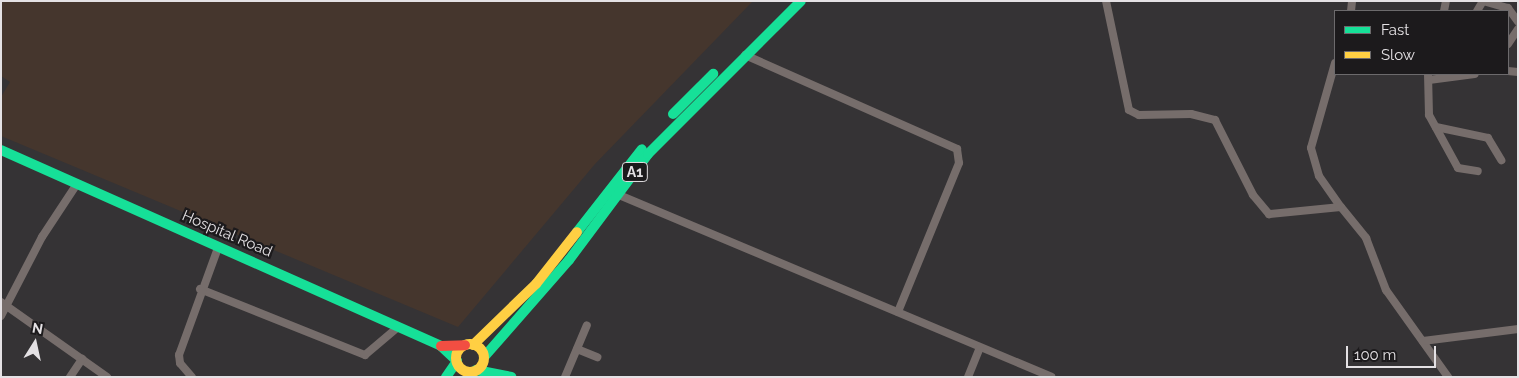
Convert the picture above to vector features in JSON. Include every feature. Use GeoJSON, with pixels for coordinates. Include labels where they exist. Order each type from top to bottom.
{"type":"FeatureCollection","features":[{"type":"Feature","properties":{"kind":"main road","name":"A1"},"geometry":{"type":"LineString","coordinates":[[469,345],[536,284],[668,119],[789,1]]}},
{"type":"Feature","properties":{"kind":"main road","name":"A1"},"geometry":{"type":"LineString","coordinates":[[484,357],[620,195],[660,141],[801,1]]}},
{"type":"Feature","properties":{"kind":"main road","name":"Hospital Road"},"geometry":{"type":"LineString","coordinates":[[1,150],[441,346]]}},
{"type":"Feature","properties":{"kind":"main road"},"geometry":{"type":"LineString","coordinates":[[447,375],[455,359],[469,345]]}},
{"type":"Feature","properties":{"kind":"main road"},"geometry":{"type":"LineString","coordinates":[[441,346],[469,345],[501,372],[511,377]]}},
{"type":"Feature","properties":{"kind":"main road"},"geometry":{"type":"LineString","coordinates":[[441,346],[469,373],[501,372]]}},
{"type":"Feature","properties":{"kind":"main road"},"geometry":{"type":"LineString","coordinates":[[469,373],[484,357]]}},
{"type":"Feature","properties":{"kind":"street"},"geometry":{"type":"LineString","coordinates":[[1106,1],[1126,103],[1132,112],[1215,120],[1253,195],[1269,214],[1341,207]]}},
{"type":"Feature","properties":{"kind":"street"},"geometry":{"type":"LineString","coordinates":[[1483,1],[1508,8],[1518,22]]}},
{"type":"Feature","properties":{"kind":"street"},"geometry":{"type":"LineString","coordinates":[[1509,42],[1518,29]]}},
{"type":"Feature","properties":{"kind":"street"},"geometry":{"type":"LineString","coordinates":[[745,55],[957,149],[959,163],[898,312]]}},
{"type":"Feature","properties":{"kind":"street"},"geometry":{"type":"LineString","coordinates":[[1334,66],[1310,148],[1319,176],[1366,238],[1386,290],[1448,377]]}},
{"type":"Feature","properties":{"kind":"street"},"geometry":{"type":"LineString","coordinates":[[1459,75],[1428,77],[1429,115],[1458,168],[1478,171]]}},
{"type":"Feature","properties":{"kind":"street"},"geometry":{"type":"LineString","coordinates":[[1436,127],[1488,138],[1501,160]]}},
{"type":"Feature","properties":{"kind":"street"},"geometry":{"type":"LineString","coordinates":[[1,316],[4,304],[37,245],[77,184]]}},
{"type":"Feature","properties":{"kind":"street"},"geometry":{"type":"LineString","coordinates":[[620,195],[1051,377]]}},
{"type":"Feature","properties":{"kind":"street"},"geometry":{"type":"LineString","coordinates":[[192,377],[180,363],[179,354],[200,289],[218,248]]}},
{"type":"Feature","properties":{"kind":"street"},"geometry":{"type":"LineString","coordinates":[[200,289],[365,354],[398,327]]}},
{"type":"Feature","properties":{"kind":"street"},"geometry":{"type":"LineString","coordinates":[[4,304],[107,377]]}},
{"type":"Feature","properties":{"kind":"street"},"geometry":{"type":"LineString","coordinates":[[565,377],[587,325]]}},
{"type":"Feature","properties":{"kind":"street"},"geometry":{"type":"LineString","coordinates":[[1423,341],[1518,329]]}},
{"type":"Feature","properties":{"kind":"street"},"geometry":{"type":"LineString","coordinates":[[968,377],[980,348]]}},
{"type":"Feature","properties":{"kind":"street"},"geometry":{"type":"LineString","coordinates":[[577,349],[597,357]]}},
{"type":"Feature","properties":{"kind":"street"},"geometry":{"type":"LineString","coordinates":[[70,377],[82,359]]}},
{"type":"Feature","properties":{"kind":"shaded area"},"geometry":{"type":"Polygon","coordinates":[[[1,1],[753,1],[595,164],[458,327],[1,136],[1,97],[10,82],[1,76],[1,1]]]}},
{"type":"Feature","properties":{"kind":"traffic: fast"},"geometry":{"type":"LineString","coordinates":[[484,357],[569,260],[648,154],[801,1]]}},
{"type":"Feature","properties":{"kind":"traffic: fast"},"geometry":{"type":"LineString","coordinates":[[673,114],[713,74]]}},
{"type":"Feature","properties":{"kind":"traffic: fast"},"geometry":{"type":"LineString","coordinates":[[577,232],[642,149]]}},
{"type":"Feature","properties":{"kind":"traffic: fast"},"geometry":{"type":"LineString","coordinates":[[1,150],[441,346],[457,361]]}},
{"type":"Feature","properties":{"kind":"traffic: fast"},"geometry":{"type":"LineString","coordinates":[[446,377],[457,361]]}},
{"type":"Feature","properties":{"kind":"traffic: fast"},"geometry":{"type":"LineString","coordinates":[[476,370],[511,377]]}},
{"type":"Feature","properties":{"kind":"traffic: slow"},"geometry":{"type":"LineString","coordinates":[[473,345],[536,284],[577,232]]}},
{"type":"Feature","properties":{"kind":"traffic: slow"},"geometry":{"type":"LineString","coordinates":[[470,344],[480,348],[484,358],[480,368],[470,372],[460,368],[456,358],[460,348],[470,344]]}},
{"type":"Feature","properties":{"kind":"traffic: jam"},"geometry":{"type":"LineString","coordinates":[[441,346],[465,345]]}}]}
